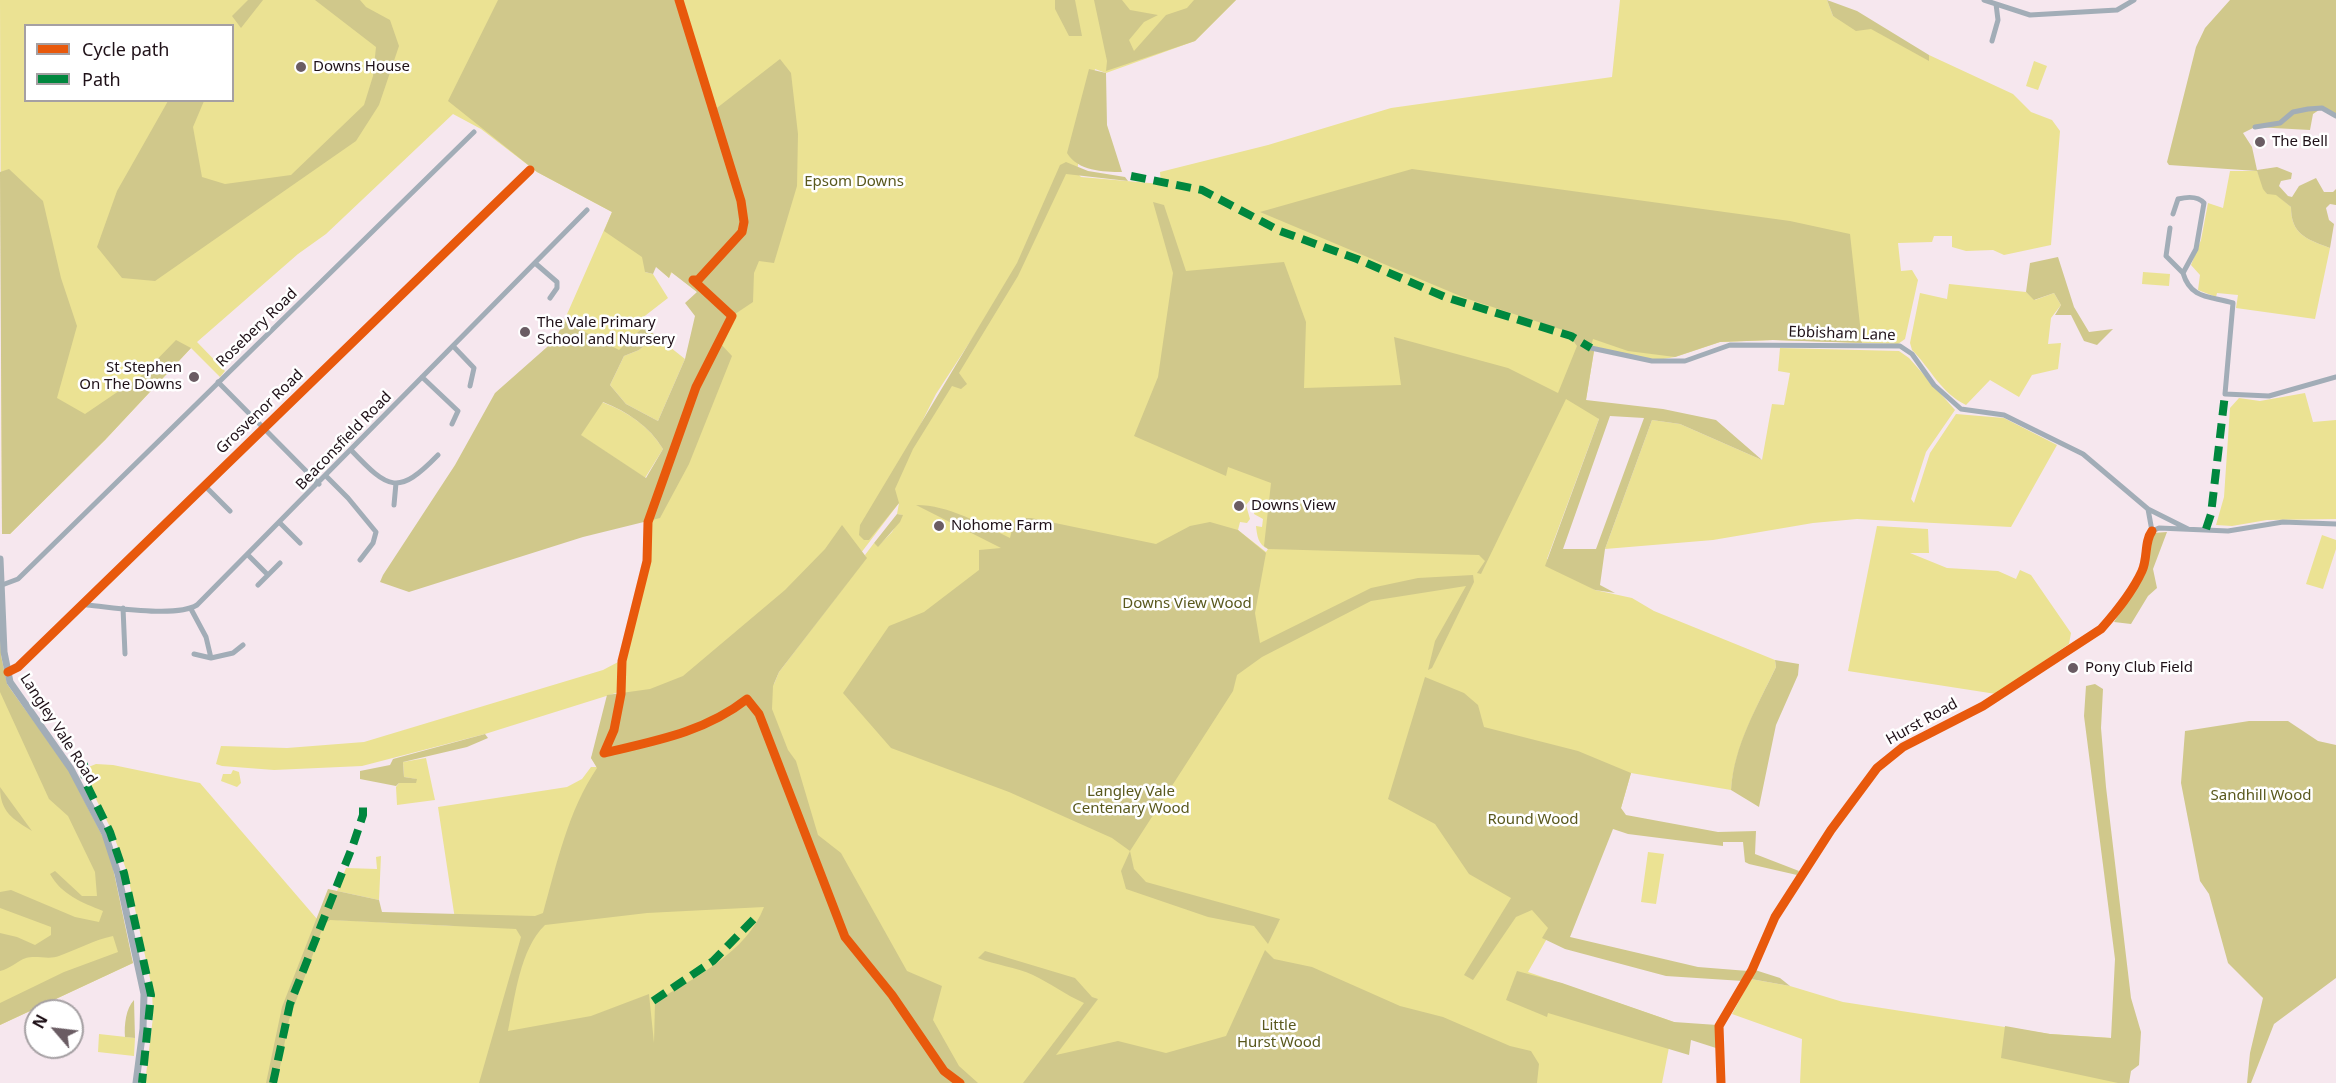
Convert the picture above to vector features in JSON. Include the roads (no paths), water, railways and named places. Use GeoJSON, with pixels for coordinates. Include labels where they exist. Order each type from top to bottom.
{"type":"FeatureCollection","features":[{"type":"Feature","properties":{"kind":"street"},"geometry":{"type":"LineString","coordinates":[[1984,0],[2030,15],[2117,10],[2134,0]]}},
{"type":"Feature","properties":{"kind":"street"},"geometry":{"type":"LineString","coordinates":[[1992,41],[1998,20],[1996,4]]}},
{"type":"Feature","properties":{"kind":"street"},"geometry":{"type":"LineString","coordinates":[[2255,127],[2280,123],[2294,112],[2308,109],[2322,108],[2336,116]]}},
{"type":"Feature","properties":{"kind":"street","name":"Rosebery Road"},"geometry":{"type":"LineString","coordinates":[[2,585],[18,579],[474,132]]}},
{"type":"Feature","properties":{"kind":"street","name":"Grosvenor Road"},"geometry":{"type":"LineString","coordinates":[[8,672],[18,668],[530,170]]}},
{"type":"Feature","properties":{"kind":"street"},"geometry":{"type":"LineString","coordinates":[[2173,214],[2178,199],[2187,197],[2201,199],[2204,203],[2196,249],[2182,273]]}},
{"type":"Feature","properties":{"kind":"street","name":"Beaconsfield Road"},"geometry":{"type":"LineString","coordinates":[[191,609],[319,484],[587,210]]}},
{"type":"Feature","properties":{"kind":"street"},"geometry":{"type":"LineString","coordinates":[[2170,228],[2166,256],[2182,273],[2189,288],[2199,296],[2231,302],[2233,305],[2225,394],[2269,396],[2336,377]]}},
{"type":"Feature","properties":{"kind":"street"},"geometry":{"type":"LineString","coordinates":[[535,263],[557,282],[557,288],[550,298]]}},
{"type":"Feature","properties":{"kind":"street","name":"Ebbisham Lane"},"geometry":{"type":"LineString","coordinates":[[1591,348],[1652,361],[1685,361],[1730,345],[1900,346],[1912,354],[1934,385],[1961,409],[2004,415],[2083,454],[2148,509],[2188,529]]}},
{"type":"Feature","properties":{"kind":"street"},"geometry":{"type":"LineString","coordinates":[[453,346],[474,368],[470,386]]}},
{"type":"Feature","properties":{"kind":"street"},"geometry":{"type":"LineString","coordinates":[[474,368],[482,365]]}},
{"type":"Feature","properties":{"kind":"street"},"geometry":{"type":"LineString","coordinates":[[422,377],[458,411],[452,424]]}},
{"type":"Feature","properties":{"kind":"street"},"geometry":{"type":"LineString","coordinates":[[218,382],[319,484]]}},
{"type":"Feature","properties":{"kind":"street"},"geometry":{"type":"LineString","coordinates":[[351,450],[381,478],[396,483],[412,480],[438,455]]}},
{"type":"Feature","properties":{"kind":"street"},"geometry":{"type":"LineString","coordinates":[[326,476],[376,532],[373,543],[360,560]]}},
{"type":"Feature","properties":{"kind":"street"},"geometry":{"type":"LineString","coordinates":[[394,505],[396,483]]}},
{"type":"Feature","properties":{"kind":"street"},"geometry":{"type":"LineString","coordinates":[[205,486],[230,511]]}},
{"type":"Feature","properties":{"kind":"street"},"geometry":{"type":"LineString","coordinates":[[2148,509],[2152,531]]}},
{"type":"Feature","properties":{"kind":"street"},"geometry":{"type":"LineString","coordinates":[[2158,516],[2159,528]]}},
{"type":"Feature","properties":{"kind":"street","name":"Ebbisham Lane"},"geometry":{"type":"LineString","coordinates":[[2152,531],[2159,528],[2228,531],[2283,522],[2336,524]]}},
{"type":"Feature","properties":{"kind":"street"},"geometry":{"type":"LineString","coordinates":[[280,523],[300,543]]}},
{"type":"Feature","properties":{"kind":"street","name":"Hurst Road"},"geometry":{"type":"LineString","coordinates":[[1721,1083],[1719,1026],[1752,970],[1775,917],[1860,789],[1877,768],[1903,747],[1983,706],[2101,629],[2142,571],[2148,537],[2152,531]]}},
{"type":"Feature","properties":{"kind":"street"},"geometry":{"type":"LineString","coordinates":[[248,555],[268,575]]}},
{"type":"Feature","properties":{"kind":"street","name":"Langley Vale Road"},"geometry":{"type":"LineString","coordinates":[[0,559],[4,652],[8,672],[18,696],[53,740],[71,768],[105,834],[113,858],[144,993],[143,1029],[136,1083]]}},
{"type":"Feature","properties":{"kind":"street"},"geometry":{"type":"LineString","coordinates":[[258,585],[280,563]]}},
{"type":"Feature","properties":{"kind":"street"},"geometry":{"type":"LineString","coordinates":[[85,602],[87,605],[123,608],[191,609],[206,637],[211,658]]}},
{"type":"Feature","properties":{"kind":"street"},"geometry":{"type":"LineString","coordinates":[[123,608],[125,654]]}},
{"type":"Feature","properties":{"kind":"street"},"geometry":{"type":"LineString","coordinates":[[194,654],[211,658],[233,653],[243,645]]}},
{"type":"Feature","properties":{"kind":"place","name":"Downs House"},"geometry":{"type":"Point","coordinates":[301,67]}},
{"type":"Feature","properties":{"kind":"place","name":"The Bell"},"geometry":{"type":"Point","coordinates":[2260,142]}},
{"type":"Feature","properties":{"kind":"place","name":"The Vale Primary School and Nursery"},"geometry":{"type":"Point","coordinates":[525,332]}},
{"type":"Feature","properties":{"kind":"place","name":"St Stephen On The Downs"},"geometry":{"type":"Point","coordinates":[194,377]}},
{"type":"Feature","properties":{"kind":"place","name":"Downs View"},"geometry":{"type":"Point","coordinates":[1239,506]}},
{"type":"Feature","properties":{"kind":"place","name":"Nohome Farm"},"geometry":{"type":"Point","coordinates":[939,526]}},
{"type":"Feature","properties":{"kind":"place","name":"Pony Club Field"},"geometry":{"type":"Point","coordinates":[2073,668]}},
{"type":"Feature","properties":{"kind":"park label","name":"Epsom Downs"},"geometry":{"type":"Point","coordinates":[854,182]}},
{"type":"Feature","properties":{"kind":"park label","name":"Downs View Wood"},"geometry":{"type":"Point","coordinates":[1187,604]}},
{"type":"Feature","properties":{"kind":"park label","name":"Sandhill Wood"},"geometry":{"type":"Point","coordinates":[2261,796]}},
{"type":"Feature","properties":{"kind":"park label","name":"Langley Vale Centenary Wood"},"geometry":{"type":"Point","coordinates":[1131,800]}},
{"type":"Feature","properties":{"kind":"park label","name":"Round Wood"},"geometry":{"type":"Point","coordinates":[1533,820]}},
{"type":"Feature","properties":{"kind":"park label","name":"Little Hurst Wood"},"geometry":{"type":"Point","coordinates":[1279,1034]}}]}
